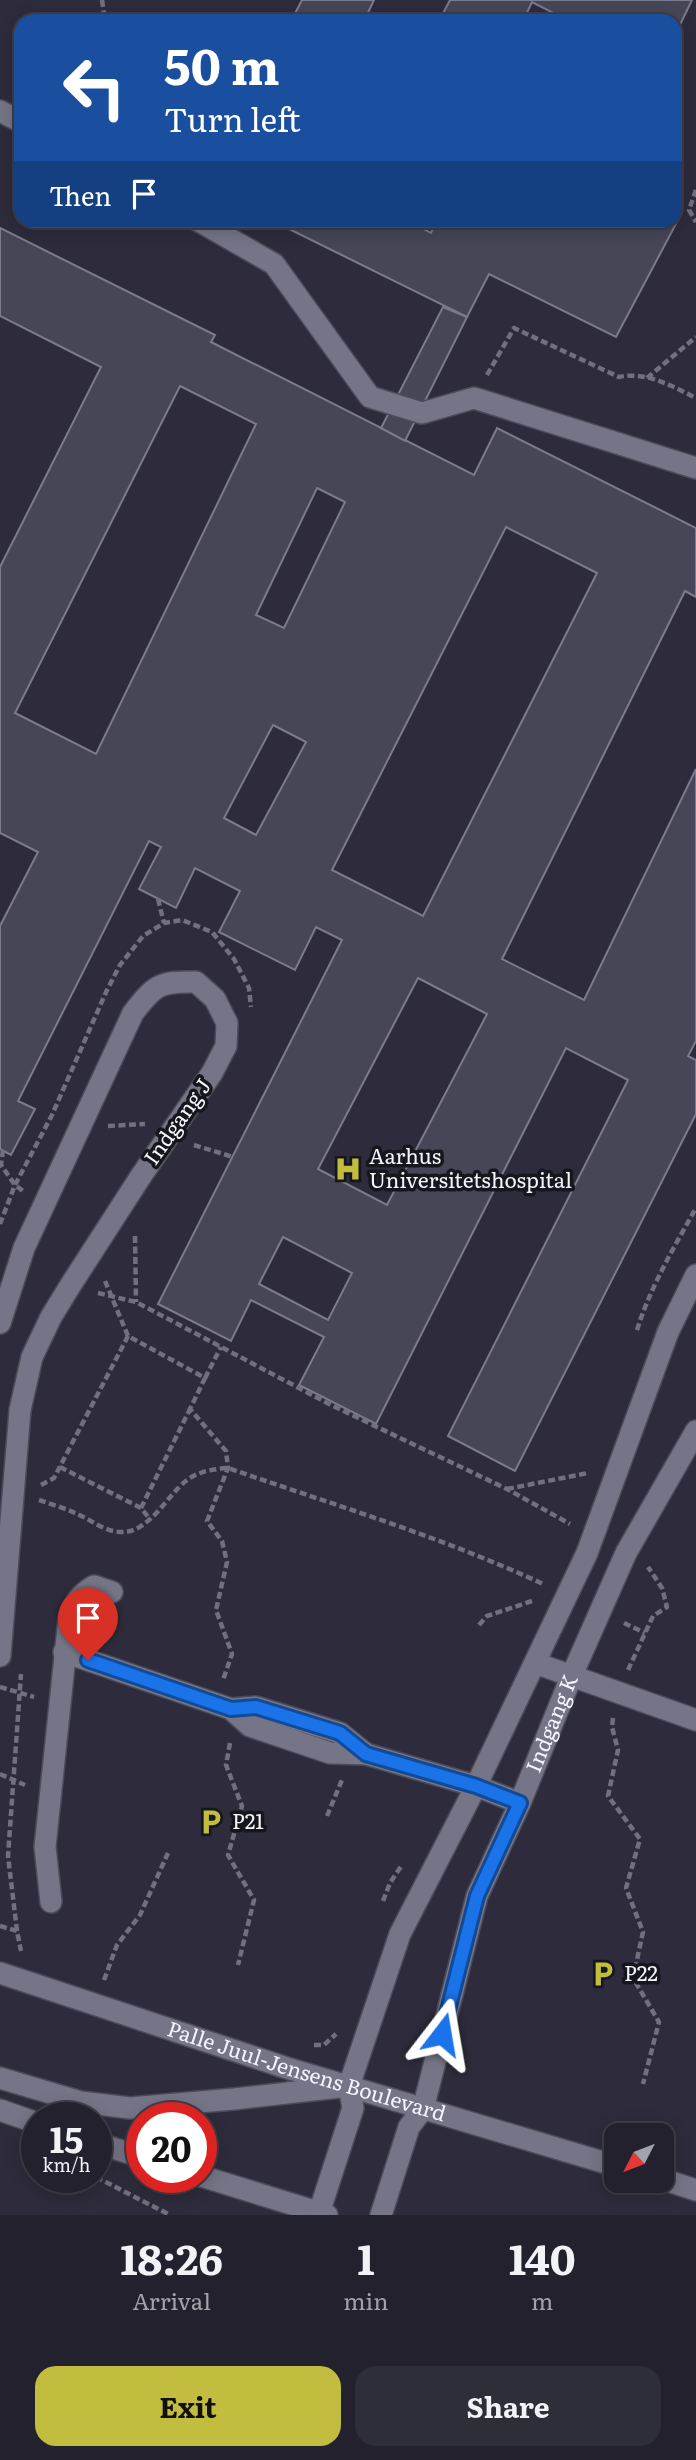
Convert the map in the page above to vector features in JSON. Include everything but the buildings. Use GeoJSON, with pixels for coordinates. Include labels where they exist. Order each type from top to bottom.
{"type":"FeatureCollection","features":[{"type":"Feature","properties":{"kind":"street"},"geometry":{"type":"LineString","coordinates":[[211,228],[274,264],[370,397],[422,413],[474,398],[696,468]]}},
{"type":"Feature","properties":{"kind":"street","name":"Indgang J"},"geometry":{"type":"LineString","coordinates":[[0,1323],[24,1248],[133,1013],[150,992],[169,981],[196,982],[215,999],[228,1023],[226,1046],[212,1073],[92,1250],[51,1317],[32,1357],[20,1410],[0,1656]]}},
{"type":"Feature","properties":{"kind":"street"},"geometry":{"type":"LineString","coordinates":[[217,2181],[323,2214],[353,2108],[349,2086],[400,1934],[476,1786],[567,1596],[593,1536],[668,1332],[696,1275]]}},
{"type":"Feature","properties":{"kind":"street","name":"Indgang K"},"geometry":{"type":"LineString","coordinates":[[381,2215],[409,2127],[423,2109],[477,1896],[520,1803],[626,1553],[696,1431]]}},
{"type":"Feature","properties":{"kind":"street"},"geometry":{"type":"LineString","coordinates":[[51,1902],[45,1847],[69,1618],[76,1598],[94,1586],[112,1592]]}},
{"type":"Feature","properties":{"kind":"street"},"geometry":{"type":"LineString","coordinates":[[64,1652],[231,1709],[250,1727],[330,1753],[366,1754],[476,1786],[520,1803]]}},
{"type":"Feature","properties":{"kind":"street"},"geometry":{"type":"LineString","coordinates":[[535,1662],[696,1720]]}},
{"type":"Feature","properties":{"kind":"street","name":"Palle Juul-Jensens Boulevard"},"geometry":{"type":"LineString","coordinates":[[0,1973],[196,2039],[604,2162]]}},
{"type":"Feature","properties":{"kind":"street"},"geometry":{"type":"LineString","coordinates":[[0,2078],[81,2102],[130,2108],[349,2086]]}},
{"type":"Feature","properties":{"kind":"street"},"geometry":{"type":"LineString","coordinates":[[0,2110],[21,2117]]}},
{"type":"Feature","properties":{"kind":"street"},"geometry":{"type":"LineString","coordinates":[[674,2183],[696,2190]]}},
{"type":"Feature","properties":{"kind":"path"},"geometry":{"type":"LineString","coordinates":[[696,190],[689,210],[696,222]]}},
{"type":"Feature","properties":{"kind":"path"},"geometry":{"type":"LineString","coordinates":[[474,398],[514,328],[619,377],[634,373],[696,398]]}},
{"type":"Feature","properties":{"kind":"path"},"geometry":{"type":"LineString","coordinates":[[647,378],[696,337]]}},
{"type":"Feature","properties":{"kind":"path"},"geometry":{"type":"LineString","coordinates":[[158,899],[164,923]]}},
{"type":"Feature","properties":{"kind":"path"},"geometry":{"type":"LineString","coordinates":[[0,1224],[15,1185],[57,1102],[120,965],[144,936],[164,923],[183,920],[212,932],[233,959],[249,988],[251,1011]]}},
{"type":"Feature","properties":{"kind":"path"},"geometry":{"type":"LineString","coordinates":[[57,1102],[109,1126],[178,1123]]}},
{"type":"Feature","properties":{"kind":"path"},"geometry":{"type":"LineString","coordinates":[[197,1136],[192,1144],[233,1157]]}},
{"type":"Feature","properties":{"kind":"path"},"geometry":{"type":"LineString","coordinates":[[2,1150],[1,1165],[15,1185],[44,1206]]}},
{"type":"Feature","properties":{"kind":"path"},"geometry":{"type":"LineString","coordinates":[[135,1223],[136,1302]]}},
{"type":"Feature","properties":{"kind":"path"},"geometry":{"type":"LineString","coordinates":[[92,1250],[128,1336],[205,1377]]}},
{"type":"Feature","properties":{"kind":"path"},"geometry":{"type":"LineString","coordinates":[[70,1286],[136,1302],[331,1405],[507,1489],[593,1536]]}},
{"type":"Feature","properties":{"kind":"path"},"geometry":{"type":"LineString","coordinates":[[128,1336],[54,1478],[42,1485],[35,1499],[75,1512],[109,1530],[123,1532],[139,1527],[187,1479],[210,1469],[228,1468],[497,1563],[567,1596]]}},
{"type":"Feature","properties":{"kind":"path"},"geometry":{"type":"LineString","coordinates":[[141,1508],[221,1347]]}},
{"type":"Feature","properties":{"kind":"path"},"geometry":{"type":"LineString","coordinates":[[190,1409],[226,1451],[228,1468],[207,1521],[222,1541],[227,1562],[216,1610],[232,1654],[222,1684],[231,1709],[233,1731],[226,1765],[242,1806],[228,1855],[254,1900],[238,1965]]}},
{"type":"Feature","properties":{"kind":"path"},"geometry":{"type":"LineString","coordinates":[[60,1467],[141,1508],[149,1518]]}},
{"type":"Feature","properties":{"kind":"path"},"geometry":{"type":"LineString","coordinates":[[507,1489],[592,1472]]}},
{"type":"Feature","properties":{"kind":"path"},"geometry":{"type":"LineString","coordinates":[[626,1553],[647,1565],[662,1588],[667,1607],[653,1616],[621,1692],[612,1727],[618,1759],[608,1796],[640,1839],[626,1888],[643,1932],[633,1978],[659,2022],[643,2084]]}},
{"type":"Feature","properties":{"kind":"path"},"geometry":{"type":"LineString","coordinates":[[479,1625],[487,1616],[542,1598]]}},
{"type":"Feature","properties":{"kind":"path"},"geometry":{"type":"LineString","coordinates":[[600,1611],[645,1633]]}},
{"type":"Feature","properties":{"kind":"path"},"geometry":{"type":"LineString","coordinates":[[17,1931],[8,1856],[22,1668]]}},
{"type":"Feature","properties":{"kind":"path"},"geometry":{"type":"LineString","coordinates":[[0,1687],[59,1704]]}},
{"type":"Feature","properties":{"kind":"path"},"geometry":{"type":"LineString","coordinates":[[327,1816],[345,1773]]}},
{"type":"Feature","properties":{"kind":"path"},"geometry":{"type":"LineString","coordinates":[[103,1984],[117,1945],[140,1915],[168,1853]]}},
{"type":"Feature","properties":{"kind":"path"},"geometry":{"type":"LineString","coordinates":[[381,1908],[390,1883],[405,1860]]}},
{"type":"Feature","properties":{"kind":"path"},"geometry":{"type":"LineString","coordinates":[[302,2046],[324,2045],[336,2034],[341,2021]]}},
{"type":"Feature","properties":{"kind":"path"},"geometry":{"type":"LineString","coordinates":[[112,2185],[170,2215]]}},
{"type":"Feature","properties":{"kind":"place","name":"Aarhus Universitetshospital"},"geometry":{"type":"Point","coordinates":[348,1169]}},
{"type":"Feature","properties":{"kind":"place","name":"P21"},"geometry":{"type":"Point","coordinates":[211,1822]}},
{"type":"Feature","properties":{"kind":"place","name":"P22"},"geometry":{"type":"Point","coordinates":[603,1974]}},
{"type":"Feature","properties":{"kind":"route"},"geometry":{"type":"LineString","coordinates":[[88,1660],[231,1709],[256,1707],[340,1733],[366,1754],[476,1786],[520,1803],[477,1896],[442,2034]]}}]}
